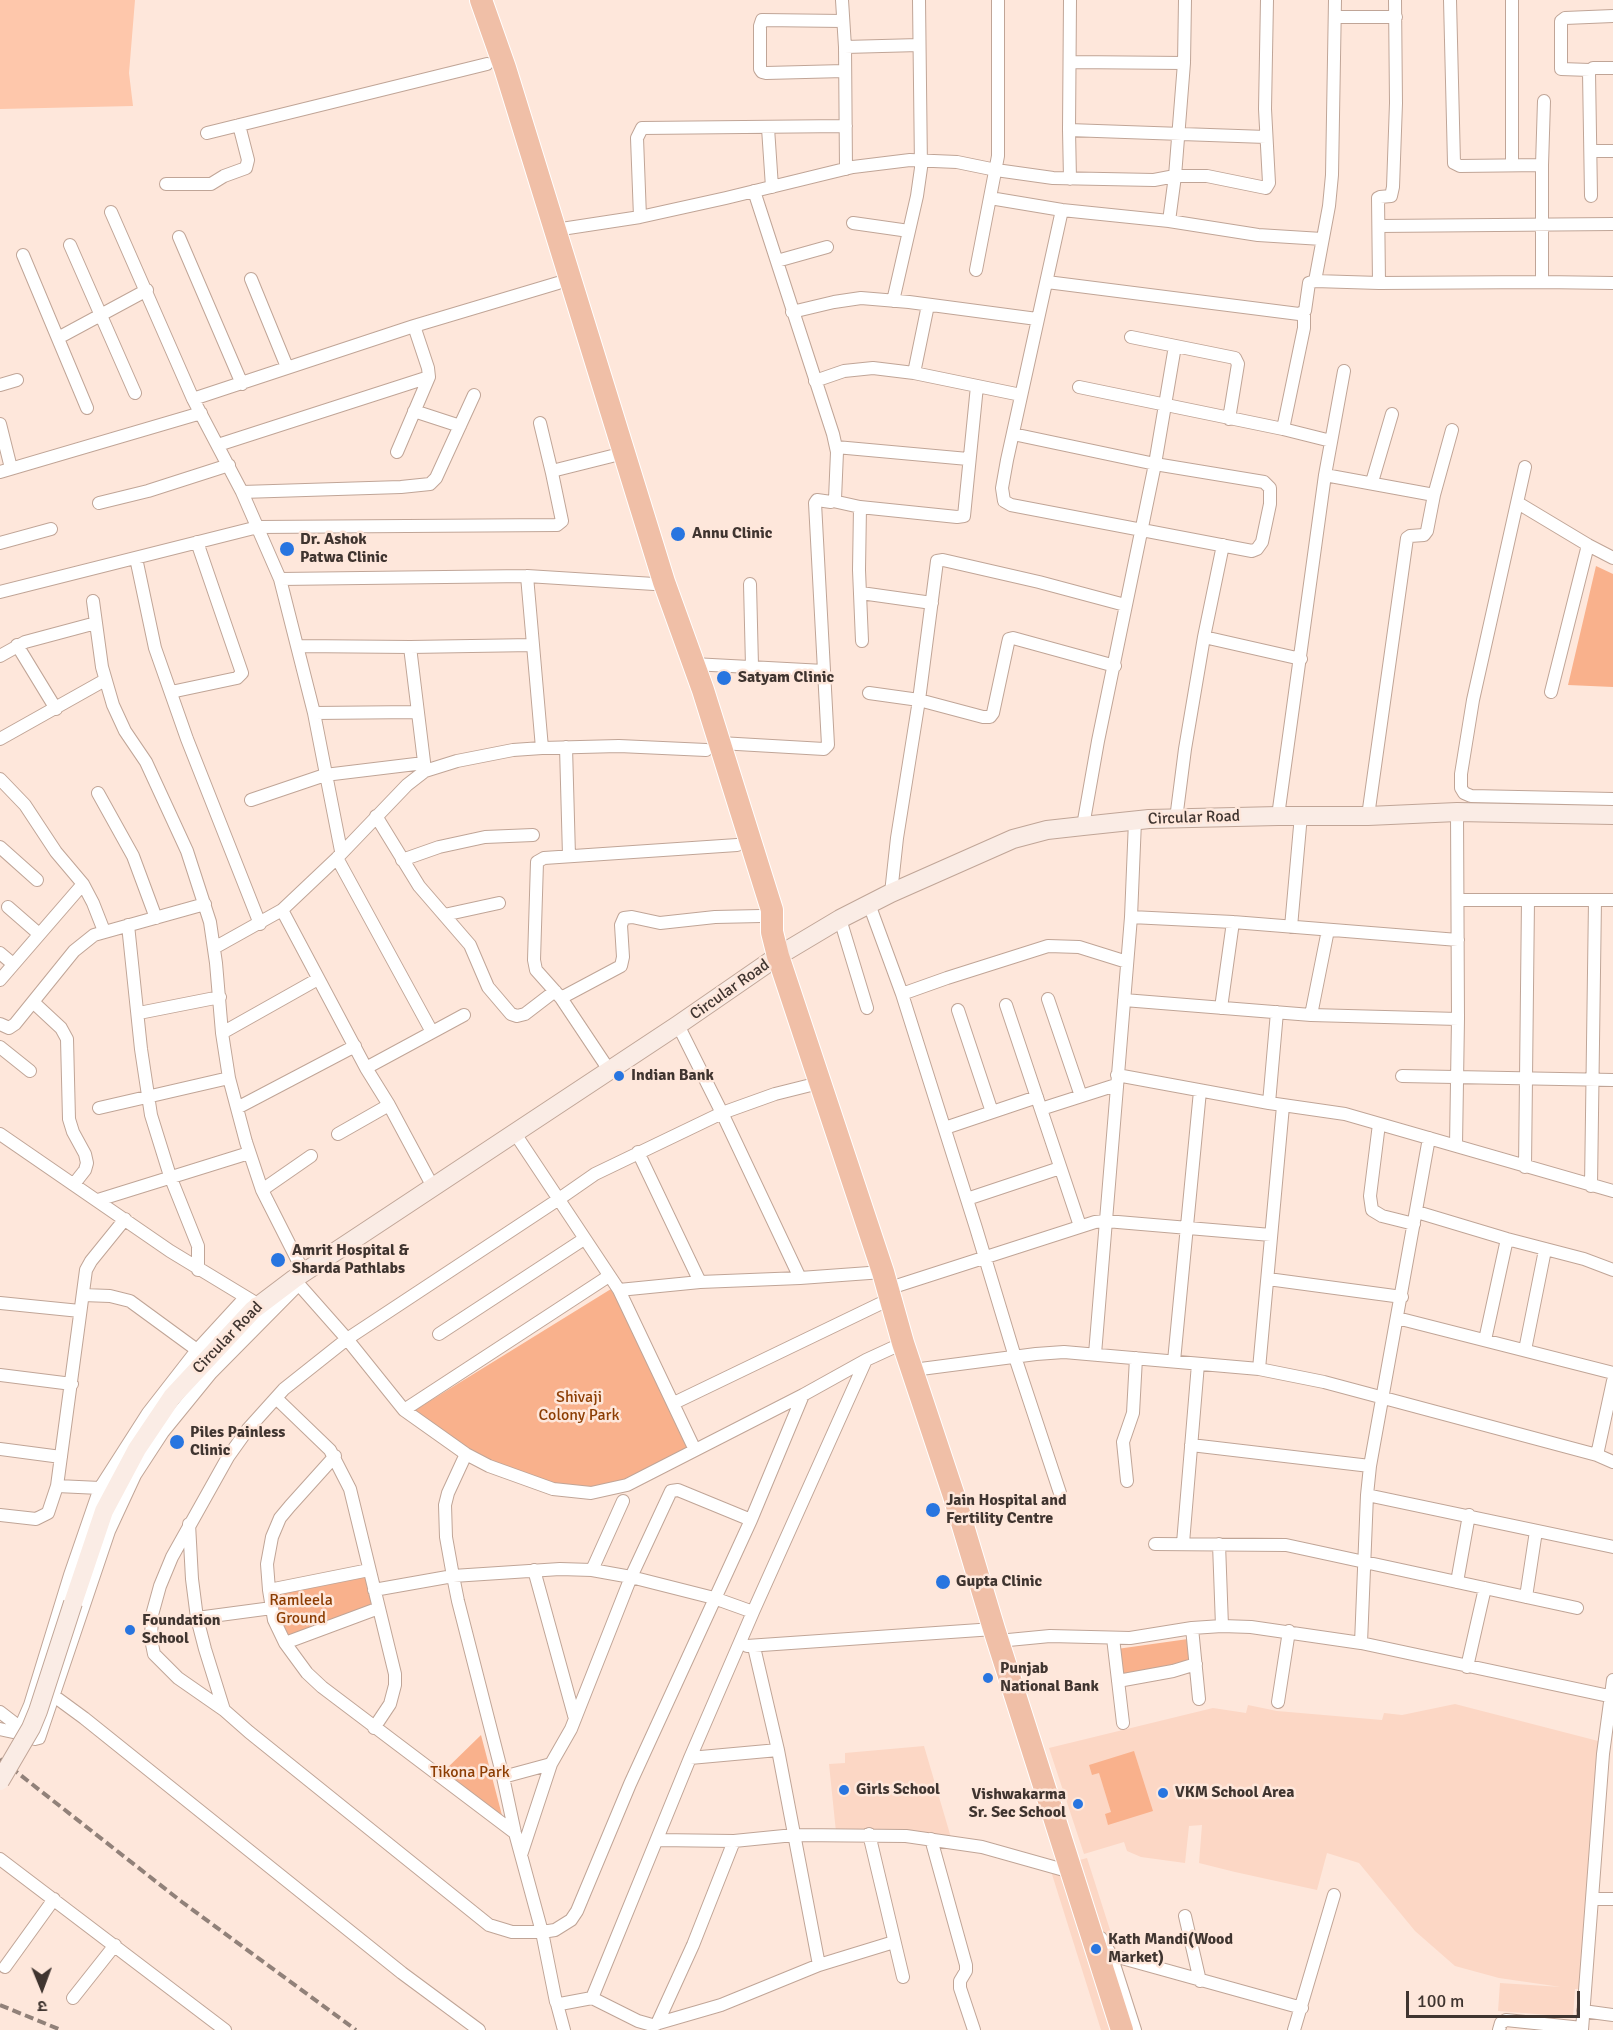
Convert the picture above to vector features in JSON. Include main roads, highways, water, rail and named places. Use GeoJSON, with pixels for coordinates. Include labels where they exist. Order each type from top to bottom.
{"type":"FeatureCollection","features":[{"type":"Feature","properties":{"kind":"highway"},"geometry":{"type":"LineString","coordinates":[[466,0],[555,230],[659,583],[713,747],[772,910],[767,924]]}},
{"type":"Feature","properties":{"kind":"highway"},"geometry":{"type":"LineString","coordinates":[[481,0],[494,69],[612,456],[659,583],[693,664],[737,845],[778,956],[887,1287],[1122,2030]]}},
{"type":"Feature","properties":{"kind":"main road","name":"Circular Road"},"geometry":{"type":"LineString","coordinates":[[0,1781],[31,1728],[38,1711],[104,1511],[137,1449],[172,1397],[249,1309],[299,1279],[778,956],[840,919],[891,893],[1014,838],[1047,830],[1135,821],[1302,815],[1368,816],[1457,812],[1613,815]]}},
{"type":"Feature","properties":{"kind":"railway"},"geometry":{"type":"LineString","coordinates":[[0,1759],[182,1902],[356,2030]]}},
{"type":"Feature","properties":{"kind":"railway"},"geometry":{"type":"LineString","coordinates":[[0,2005],[61,2030]]}},
{"type":"Feature","properties":{"kind":"place","name":"Annu Clinic"},"geometry":{"type":"Point","coordinates":[678,534]}},
{"type":"Feature","properties":{"kind":"place","name":"Dr. Ashok Patwa Clinic"},"geometry":{"type":"Point","coordinates":[287,549]}},
{"type":"Feature","properties":{"kind":"place","name":"Satyam Clinic"},"geometry":{"type":"Point","coordinates":[724,678]}},
{"type":"Feature","properties":{"kind":"place","name":"Indian Bank"},"geometry":{"type":"Point","coordinates":[619,1076]}},
{"type":"Feature","properties":{"kind":"place","name":"Amrit Hospital & Sharda Pathlabs"},"geometry":{"type":"Point","coordinates":[278,1260]}},
{"type":"Feature","properties":{"kind":"place","name":"Piles Painless Clinic"},"geometry":{"type":"Point","coordinates":[177,1442]}},
{"type":"Feature","properties":{"kind":"place","name":"Jain Hospital and Fertility Centre"},"geometry":{"type":"Point","coordinates":[933,1510]}},
{"type":"Feature","properties":{"kind":"place","name":"Gupta Clinic"},"geometry":{"type":"Point","coordinates":[943,1582]}},
{"type":"Feature","properties":{"kind":"place","name":"Foundation School"},"geometry":{"type":"Point","coordinates":[130,1630]}},
{"type":"Feature","properties":{"kind":"place","name":"Punjab National Bank"},"geometry":{"type":"Point","coordinates":[988,1678]}},
{"type":"Feature","properties":{"kind":"place","name":"Girls School"},"geometry":{"type":"Point","coordinates":[844,1790]}},
{"type":"Feature","properties":{"kind":"place","name":"VKM School Area"},"geometry":{"type":"Point","coordinates":[1163,1793]}},
{"type":"Feature","properties":{"kind":"place","name":"Vishwakarma Sr. Sec School"},"geometry":{"type":"Point","coordinates":[1078,1804]}},
{"type":"Feature","properties":{"kind":"place","name":"Kath Mandi(Wood Market)"},"geometry":{"type":"Point","coordinates":[1096,1949]}},
{"type":"Feature","properties":{"kind":"park label","name":"Shivaji Colony Park"},"geometry":{"type":"Point","coordinates":[579,1407]}},
{"type":"Feature","properties":{"kind":"park label","name":"Ramleela Ground"},"geometry":{"type":"Point","coordinates":[301,1610]}},
{"type":"Feature","properties":{"kind":"park label","name":"Tikona Park"},"geometry":{"type":"Point","coordinates":[470,1773]}}]}
